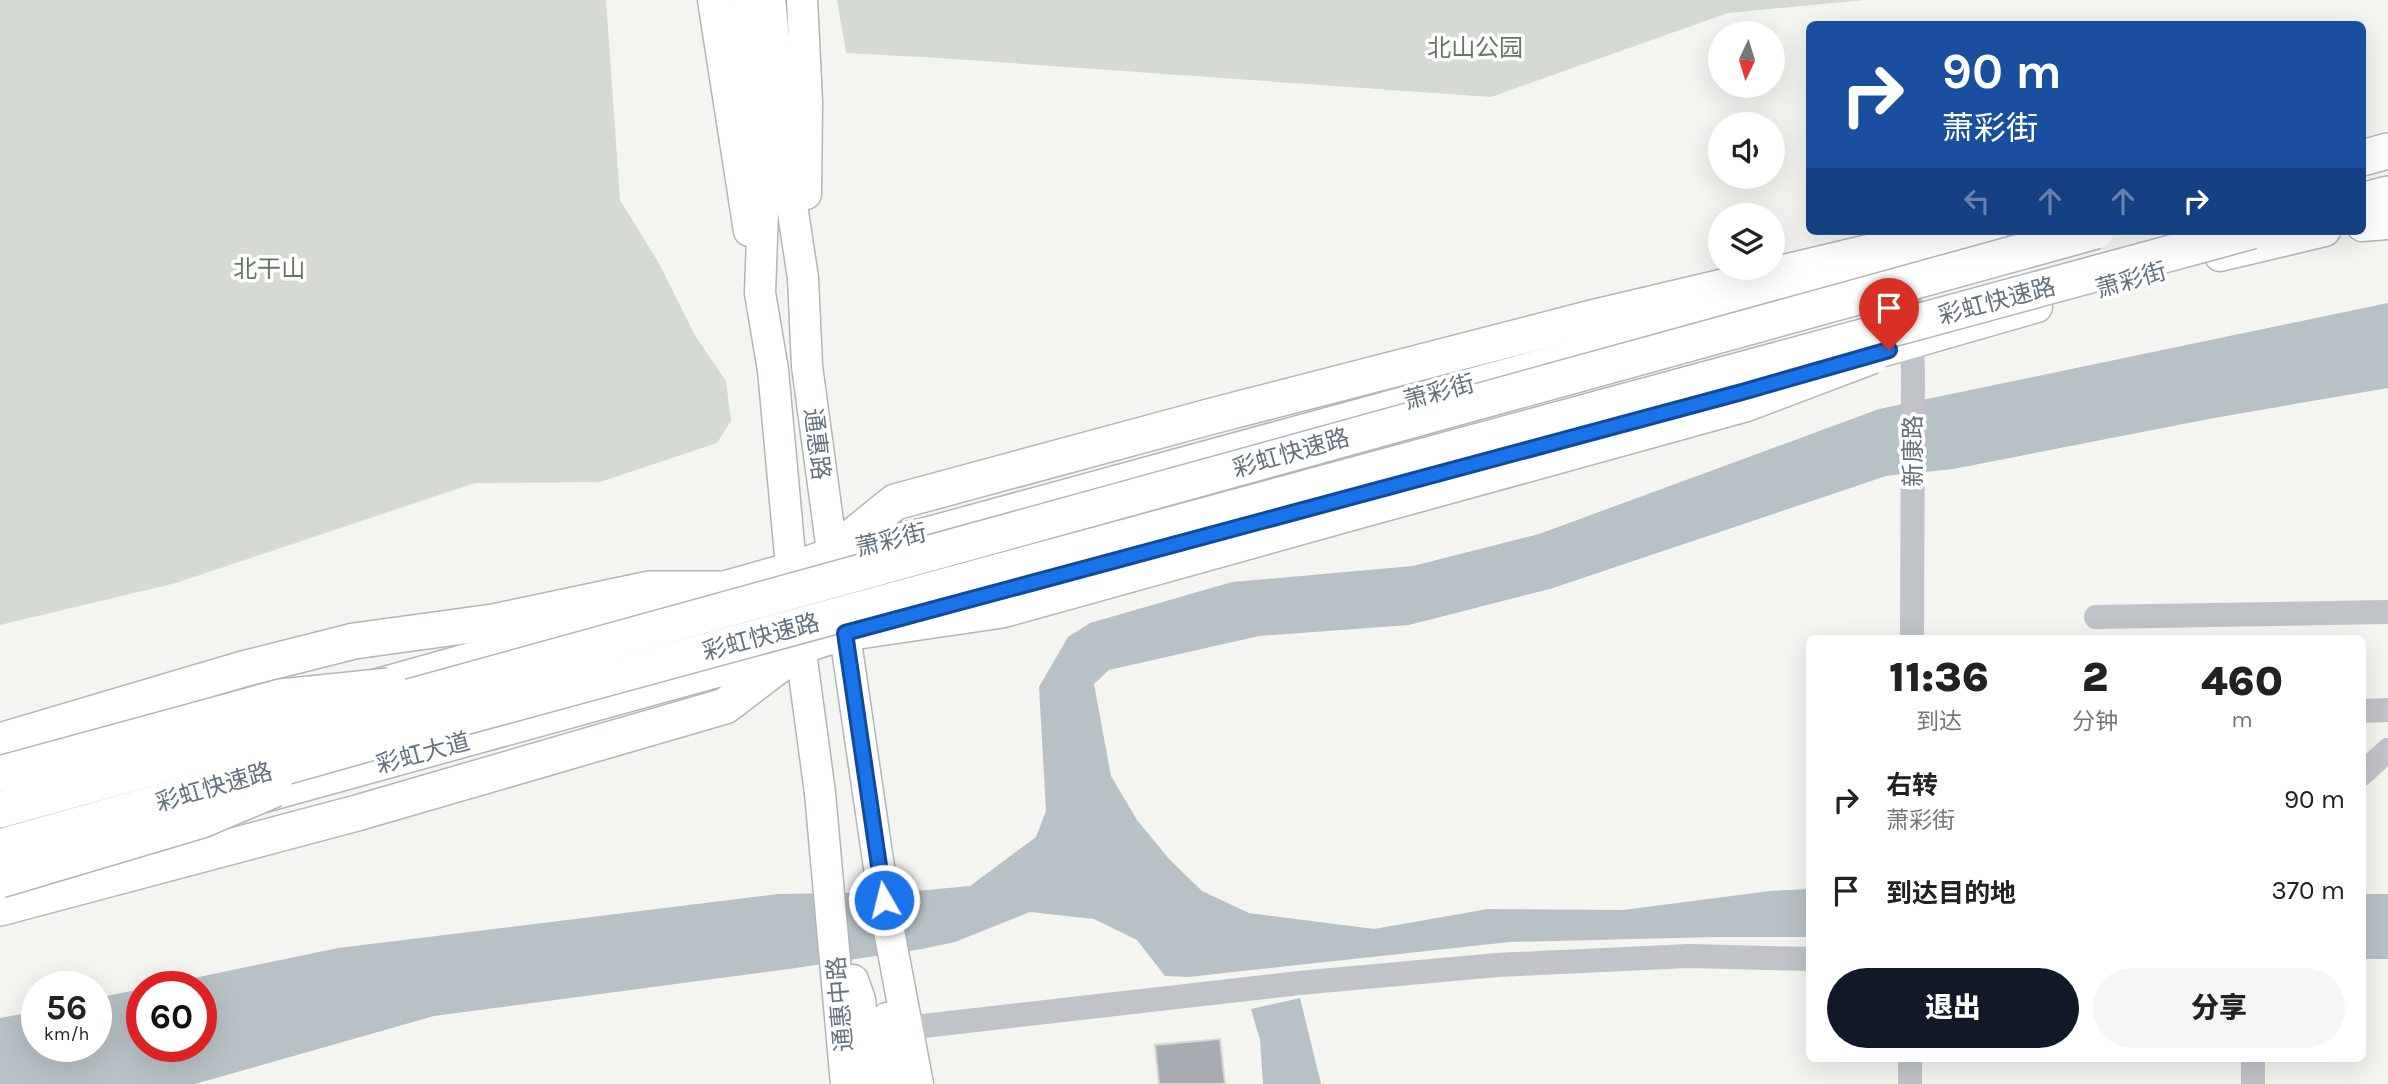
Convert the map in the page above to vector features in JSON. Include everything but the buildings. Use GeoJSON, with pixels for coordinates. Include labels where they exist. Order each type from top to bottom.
{"type":"FeatureCollection","features":[{"type":"Feature","properties":{"kind":"highway"},"geometry":{"type":"LineString","coordinates":[[2366,147],[2388,144]]}},
{"type":"Feature","properties":{"kind":"highway"},"geometry":{"type":"LineString","coordinates":[[2366,157],[2388,151]]}},
{"type":"Feature","properties":{"kind":"highway"},"geometry":{"type":"LineString","coordinates":[[2366,200],[2388,193]]}},
{"type":"Feature","properties":{"kind":"highway"},"geometry":{"type":"LineString","coordinates":[[832,553],[895,502],[1592,318],[1941,235]]}},
{"type":"Feature","properties":{"kind":"highway","name":"彩虹快速路"},"geometry":{"type":"LineString","coordinates":[[0,810],[2082,235]]}},
{"type":"Feature","properties":{"kind":"highway","name":"彩虹快速路"},"geometry":{"type":"LineString","coordinates":[[0,847],[405,733],[2237,235]]}},
{"type":"Feature","properties":{"kind":"highway"},"geometry":{"type":"LineString","coordinates":[[845,633],[1002,610],[1745,404],[2065,282]]}},
{"type":"Feature","properties":{"kind":"highway"},"geometry":{"type":"LineString","coordinates":[[0,741],[243,669],[354,641],[494,622],[649,589],[719,589]]}},
{"type":"Feature","properties":{"kind":"highway"},"geometry":{"type":"LineString","coordinates":[[0,908],[357,813],[725,706],[800,649]]}},
{"type":"Feature","properties":{"kind":"highway"},"geometry":{"type":"LineString","coordinates":[[0,774],[281,697],[490,676]]}},
{"type":"Feature","properties":{"kind":"highway"},"geometry":{"type":"LineString","coordinates":[[0,880],[202,820],[405,733]]}},
{"type":"Feature","properties":{"kind":"main road"},"geometry":{"type":"LineString","coordinates":[[713,0],[760,293]]}},
{"type":"Feature","properties":{"kind":"main road","name":"通惠路"},"geometry":{"type":"LineString","coordinates":[[743,0],[764,183],[760,293],[773,370],[790,568],[820,793],[829,885]]}},
{"type":"Feature","properties":{"kind":"main road","name":"通惠路"},"geometry":{"type":"LineString","coordinates":[[770,0],[789,186],[803,278],[807,366],[882,886]]}},
{"type":"Feature","properties":{"kind":"main road"},"geometry":{"type":"LineString","coordinates":[[802,0],[807,153],[803,278]]}},
{"type":"Feature","properties":{"kind":"main road"},"geometry":{"type":"LineString","coordinates":[[2366,195],[2388,193]]}},
{"type":"Feature","properties":{"kind":"main road"},"geometry":{"type":"LineString","coordinates":[[2366,226],[2388,225]]}},
{"type":"Feature","properties":{"kind":"main road","name":"萧彩街"},"geometry":{"type":"LineString","coordinates":[[832,553],[935,530],[1909,264],[2029,235]]}},
{"type":"Feature","properties":{"kind":"main road","name":"萧彩街"},"geometry":{"type":"LineString","coordinates":[[845,633],[1742,392],[1913,357],[2178,266],[2308,235]]}},
{"type":"Feature","properties":{"kind":"main road"},"geometry":{"type":"LineString","coordinates":[[0,789],[719,589],[832,553]]}},
{"type":"Feature","properties":{"kind":"main road","name":"彩虹大道"},"geometry":{"type":"LineString","coordinates":[[0,870],[800,649],[845,633]]}},
{"type":"Feature","properties":{"kind":"main road","name":"通惠中路"},"geometry":{"type":"LineString","coordinates":[[829,885],[846,1084]]}},
{"type":"Feature","properties":{"kind":"main road","name":"通惠中路"},"geometry":{"type":"LineString","coordinates":[[882,886],[918,1084]]}},
{"type":"Feature","properties":{"kind":"main road","name":"通惠中路"},"geometry":{"type":"LineString","coordinates":[[886,915],[884,989],[895,1084]]}},
{"type":"Feature","properties":{"kind":"main road","name":"通惠中路"},"geometry":{"type":"LineString","coordinates":[[833,923],[860,1000],[870,1084]]}},
{"type":"Feature","properties":{"kind":"street","name":"新康路"},"geometry":{"type":"LineString","coordinates":[[1909,264],[1913,357],[1912,635]]}},
{"type":"Feature","properties":{"kind":"street"},"geometry":{"type":"LineString","coordinates":[[2096,622],[2388,612]]}},
{"type":"Feature","properties":{"kind":"street"},"geometry":{"type":"LineString","coordinates":[[2366,710],[2388,710]]}},
{"type":"Feature","properties":{"kind":"street"},"geometry":{"type":"LineString","coordinates":[[2366,770],[2388,750]]}},
{"type":"Feature","properties":{"kind":"street"},"geometry":{"type":"LineString","coordinates":[[906,1028],[1299,983],[1497,965],[1688,956],[1806,959]]}},
{"type":"Feature","properties":{"kind":"street"},"geometry":{"type":"LineString","coordinates":[[1910,1062],[1910,1084]]}},
{"type":"Feature","properties":{"kind":"street"},"geometry":{"type":"LineString","coordinates":[[2253,1062],[2253,1084]]}},
{"type":"Feature","properties":{"kind":"green space","name":"北干山"},"geometry":{"type":"Polygon","coordinates":[[[0,0],[606,0],[620,200],[660,265],[696,337],[726,381],[731,421],[717,443],[600,482],[475,483],[176,583],[0,625],[0,0]]]}},
{"type":"Feature","properties":{"kind":"green space","name":"北山公园"},"geometry":{"type":"Polygon","coordinates":[[[837,0],[1866,0],[1728,13],[1491,97],[846,53],[837,0]]]}},
{"type":"Feature","properties":{"kind":"shaded area"},"geometry":{"type":"Polygon","coordinates":[[[2388,303],[2388,388],[2214,418],[1953,469],[1886,476],[1553,588],[1409,625],[1259,636],[1109,670],[1094,684],[1111,776],[1137,820],[1170,860],[1202,891],[1249,913],[1374,929],[1488,909],[1623,910],[1770,891],[1806,889],[1806,937],[1510,942],[1188,977],[1165,976],[1137,940],[1094,919],[1030,912],[955,942],[922,949],[434,1016],[195,1084],[0,1084],[0,1018],[21,1014],[21,1062],[112,1062],[112,995],[126,992],[126,1062],[217,1062],[217,973],[338,948],[778,894],[904,892],[970,886],[1036,837],[1046,811],[1039,687],[1068,637],[1090,623],[1232,582],[1413,566],[1539,534],[1879,409],[2388,303]]]}},
{"type":"Feature","properties":{"kind":"shaded area"},"geometry":{"type":"Polygon","coordinates":[[[2366,894],[2388,894],[2388,959],[2366,959],[2366,894]]]}},
{"type":"Feature","properties":{"kind":"shaded area"},"geometry":{"type":"Polygon","coordinates":[[[1300,998],[1321,1084],[1263,1084],[1260,1040],[1251,1009],[1300,998]]]}},
{"type":"Feature","properties":{"kind":"route"},"geometry":{"type":"LineString","coordinates":[[884,900],[845,633],[1889,350]]}}]}
